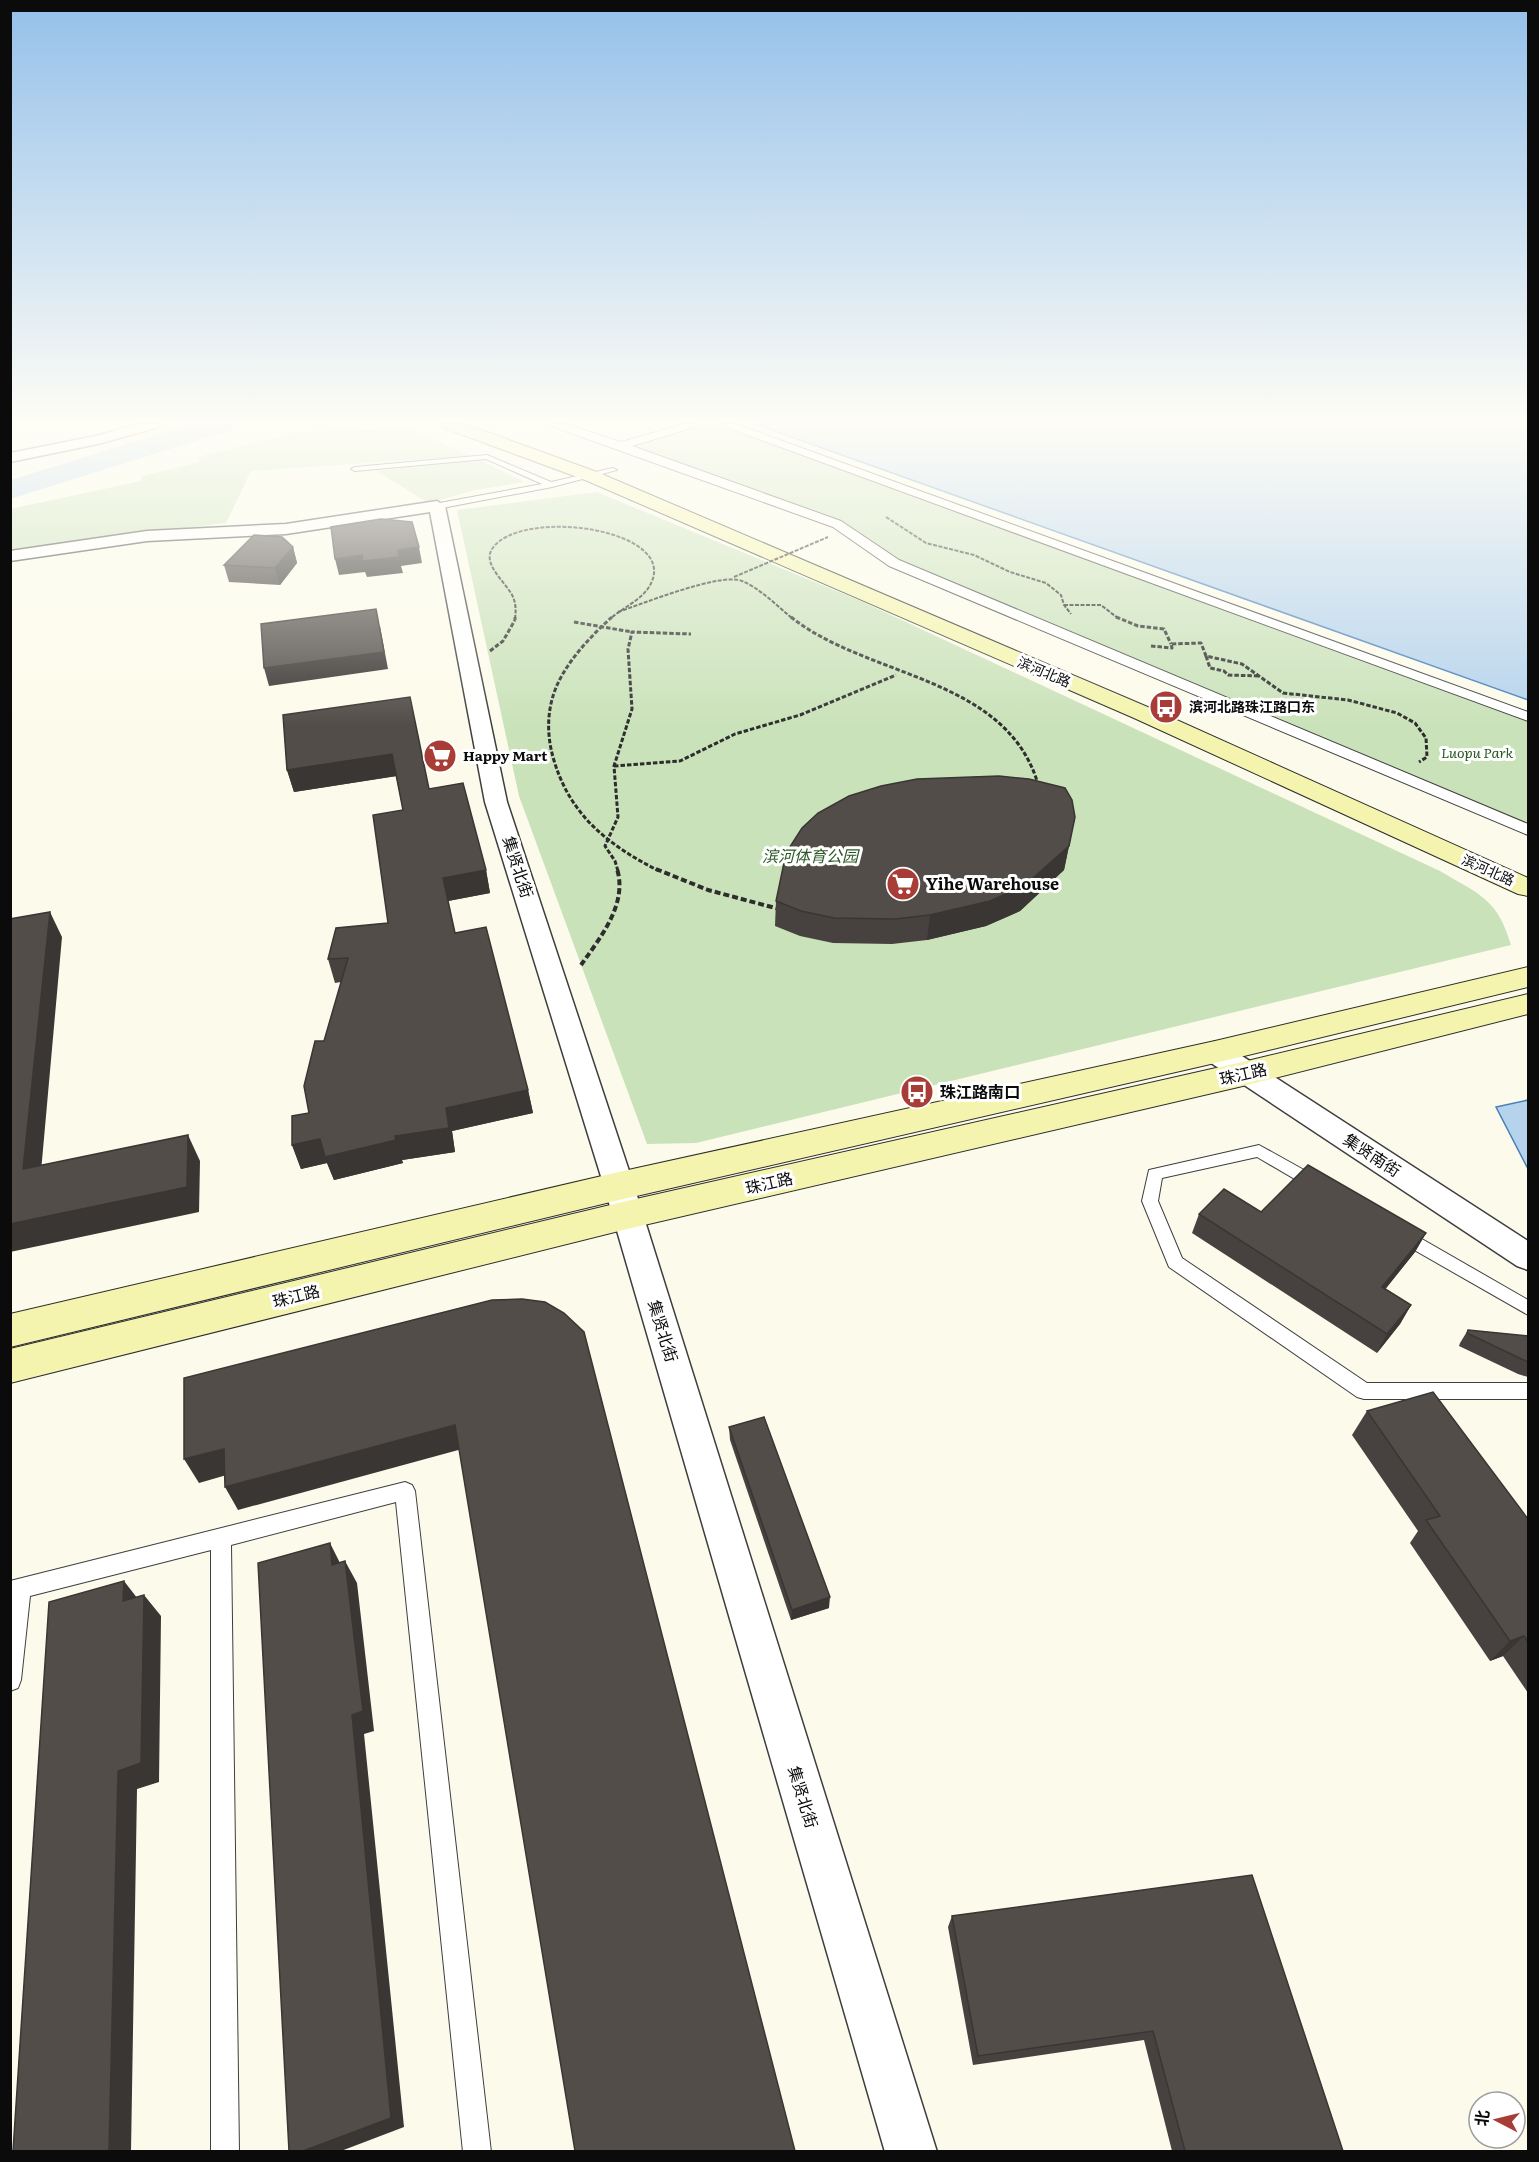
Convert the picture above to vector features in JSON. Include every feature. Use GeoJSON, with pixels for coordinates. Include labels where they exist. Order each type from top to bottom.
{"type":"FeatureCollection","features":[{"type":"Feature","properties":{"kind":"main road","name":"滨河北路"},"geometry":{"type":"LineString","coordinates":[[719,525],[1528,888]]}},
{"type":"Feature","properties":{"kind":"main road","name":"滨河北路"},"geometry":{"type":"LineString","coordinates":[[724,525],[1528,868]]}},
{"type":"Feature","properties":{"kind":"main road","name":"珠江路"},"geometry":{"type":"LineString","coordinates":[[10,1366],[623,1200],[1215,1052],[1528,977]]}},
{"type":"Feature","properties":{"kind":"main road","name":"珠江路"},"geometry":{"type":"LineString","coordinates":[[10,1331],[623,1200],[1247,1073],[1528,1004]]}},
{"type":"Feature","properties":{"kind":"street"},"geometry":{"type":"LineString","coordinates":[[10,556],[147,536],[286,529],[313,525]]}},
{"type":"Feature","properties":{"kind":"street","name":"集贤北街"},"geometry":{"type":"LineString","coordinates":[[441,525],[496,802],[623,1200],[911,2151]]}},
{"type":"Feature","properties":{"kind":"street"},"geometry":{"type":"LineString","coordinates":[[838,525],[894,562],[1528,830]]}},
{"type":"Feature","properties":{"kind":"street"},"geometry":{"type":"LineString","coordinates":[[1003,525],[1528,717]]}},
{"type":"Feature","properties":{"kind":"street","name":"集贤南街"},"geometry":{"type":"LineString","coordinates":[[1215,1052],[1528,1257]]}},
{"type":"Feature","properties":{"kind":"lane"},"geometry":{"type":"LineString","coordinates":[[1332,1194],[1259,1151],[1155,1174],[1150,1201],[1175,1262],[1364,1391],[1528,1391]]}},
{"type":"Feature","properties":{"kind":"lane"},"geometry":{"type":"LineString","coordinates":[[1384,1224],[1528,1308]]}},
{"type":"Feature","properties":{"kind":"lane"},"geometry":{"type":"LineString","coordinates":[[10,1680],[15,1590],[405,1491],[477,2151]]}},
{"type":"Feature","properties":{"kind":"lane"},"geometry":{"type":"LineString","coordinates":[[221,1538],[225,2151]]}},
{"type":"Feature","properties":{"kind":"path"},"geometry":{"type":"LineString","coordinates":[[898,525],[926,543],[974,555],[1010,572],[1046,583],[1061,595],[1064,604],[1077,620]]}},
{"type":"Feature","properties":{"kind":"path"},"geometry":{"type":"LineString","coordinates":[[488,652],[503,641],[518,610],[514,597],[504,580],[491,566],[489,557],[494,546],[502,538],[547,528],[592,527],[611,532],[645,550],[653,566],[652,581],[642,594],[602,627],[568,665],[554,693],[547,723],[551,755],[564,790],[580,816],[602,837],[630,856],[673,877],[716,892],[782,909]]}},
{"type":"Feature","properties":{"kind":"path"},"geometry":{"type":"LineString","coordinates":[[618,612],[705,584],[733,578],[828,537]]}},
{"type":"Feature","properties":{"kind":"path"},"geometry":{"type":"LineString","coordinates":[[733,578],[757,589],[806,628],[874,662],[951,690],[975,705],[1005,729],[1030,758],[1039,786]]}},
{"type":"Feature","properties":{"kind":"path"},"geometry":{"type":"LineString","coordinates":[[1064,604],[1101,604],[1110,614],[1133,625],[1164,629],[1172,648],[1142,645]]}},
{"type":"Feature","properties":{"kind":"path"},"geometry":{"type":"LineString","coordinates":[[574,622],[648,635],[691,634]]}},
{"type":"Feature","properties":{"kind":"path"},"geometry":{"type":"LineString","coordinates":[[581,965],[614,911],[621,882],[615,858],[605,846],[618,817],[614,766],[622,740],[631,723],[631,677],[626,651],[627,640],[632,632]]}},
{"type":"Feature","properties":{"kind":"path"},"geometry":{"type":"LineString","coordinates":[[1171,644],[1201,643],[1210,668],[1224,671],[1228,675],[1260,676]]}},
{"type":"Feature","properties":{"kind":"path"},"geometry":{"type":"LineString","coordinates":[[1206,656],[1233,660],[1283,693],[1383,706],[1402,714],[1425,734],[1429,747],[1427,758],[1411,766],[1390,771]]}},
{"type":"Feature","properties":{"kind":"path"},"geometry":{"type":"LineString","coordinates":[[614,766],[680,761],[735,734],[800,715],[896,675]]}},
{"type":"Feature","properties":{"kind":"green space"},"geometry":{"type":"Polygon","coordinates":[[[10,525],[210,525],[11,549],[10,525]]]}},
{"type":"Feature","properties":{"kind":"green space","name":"滨河体育公园"},"geometry":{"type":"Polygon","coordinates":[[[460,525],[677,525],[863,602],[1440,871],[1485,899],[1493,907],[1506,929],[1511,945],[696,1143],[647,1144],[519,796],[460,525]]]}},
{"type":"Feature","properties":{"kind":"green space","name":"Luopu Park"},"geometry":{"type":"Polygon","coordinates":[[[838,525],[1003,525],[1528,717],[1528,830],[894,563],[838,525]]]}},
{"type":"Feature","properties":{"kind":"water"},"geometry":{"type":"Polygon","coordinates":[[[1038,525],[1528,525],[1528,700],[1038,525]]]}},
{"type":"Feature","properties":{"kind":"water"},"geometry":{"type":"Polygon","coordinates":[[[1528,1100],[1528,1169],[1496,1107],[1528,1100]]]}},
{"type":"Feature","properties":{"kind":"building"},"geometry":{"type":"Polygon","coordinates":[[[413,525],[419,547],[398,550],[399,557],[363,561],[362,555],[335,559],[331,527],[413,525]]]}},
{"type":"Feature","properties":{"kind":"building"},"geometry":{"type":"Polygon","coordinates":[[[254,535],[282,537],[293,547],[275,568],[224,565],[254,535]]]}},
{"type":"Feature","properties":{"kind":"building"},"geometry":{"type":"Polygon","coordinates":[[[376,609],[384,652],[264,668],[261,624],[376,609]]]}},
{"type":"Feature","properties":{"kind":"building"},"geometry":{"type":"Polygon","coordinates":[[[410,697],[429,789],[463,783],[486,870],[443,878],[455,933],[486,927],[528,1090],[446,1108],[449,1128],[395,1136],[396,1140],[325,1157],[320,1139],[292,1145],[292,1116],[309,1113],[304,1086],[315,1041],[324,1041],[348,958],[328,959],[336,928],[388,923],[373,815],[403,810],[392,754],[287,770],[283,715],[410,697]]]}},
{"type":"Feature","properties":{"kind":"building"},"geometry":{"type":"Polygon","coordinates":[[[999,776],[1029,779],[1065,788],[1072,800],[1075,817],[1069,846],[1024,886],[990,901],[930,915],[895,919],[834,918],[801,911],[776,901],[786,853],[802,828],[818,813],[849,796],[881,786],[917,779],[999,776]]]}},
{"type":"Feature","properties":{"kind":"building"},"geometry":{"type":"Polygon","coordinates":[[[50,912],[23,1169],[188,1135],[187,1187],[10,1224],[10,919],[50,912]]]}},
{"type":"Feature","properties":{"kind":"building"},"geometry":{"type":"Polygon","coordinates":[[[1308,1165],[1426,1233],[1382,1287],[1411,1305],[1387,1334],[1199,1214],[1224,1189],[1261,1212],[1308,1165]]]}},
{"type":"Feature","properties":{"kind":"building"},"geometry":{"type":"Polygon","coordinates":[[[522,1299],[545,1302],[564,1313],[584,1332],[795,2151],[575,2151],[455,1425],[225,1487],[224,1449],[184,1459],[184,1378],[492,1300],[522,1299]]]}},
{"type":"Feature","properties":{"kind":"building"},"geometry":{"type":"Polygon","coordinates":[[[1468,1330],[1528,1336],[1528,1362],[1467,1333],[1468,1330]]]}},
{"type":"Feature","properties":{"kind":"building"},"geometry":{"type":"Polygon","coordinates":[[[1433,1392],[1528,1519],[1528,1642],[1524,1636],[1510,1641],[1426,1520],[1440,1516],[1367,1411],[1433,1392]]]}},
{"type":"Feature","properties":{"kind":"building"},"geometry":{"type":"Polygon","coordinates":[[[764,1417],[830,1597],[792,1610],[729,1427],[764,1417]]]}},
{"type":"Feature","properties":{"kind":"building"},"geometry":{"type":"Polygon","coordinates":[[[330,1543],[332,1565],[345,1561],[363,1711],[352,1715],[391,2118],[303,2151],[289,2151],[258,1563],[330,1543]]]}},
{"type":"Feature","properties":{"kind":"building"},"geometry":{"type":"Polygon","coordinates":[[[124,1581],[123,1601],[144,1595],[141,1763],[118,1771],[109,2151],[13,2151],[49,1602],[124,1581]]]}},
{"type":"Feature","properties":{"kind":"building"},"geometry":{"type":"Polygon","coordinates":[[[1252,1875],[1343,2151],[1185,2151],[1153,2031],[978,2056],[952,1916],[1252,1875]]]}},
{"type":"Feature","properties":{"kind":"place","name":"滨河北路珠江路口东"},"geometry":{"type":"Point","coordinates":[1166,707]}},
{"type":"Feature","properties":{"kind":"place","name":"Happy Mart"},"geometry":{"type":"Point","coordinates":[440,756]}},
{"type":"Feature","properties":{"kind":"place","name":"Yihe Warehouse"},"geometry":{"type":"Point","coordinates":[903,884]}},
{"type":"Feature","properties":{"kind":"place","name":"珠江路南口"},"geometry":{"type":"Point","coordinates":[917,1092]}}]}
